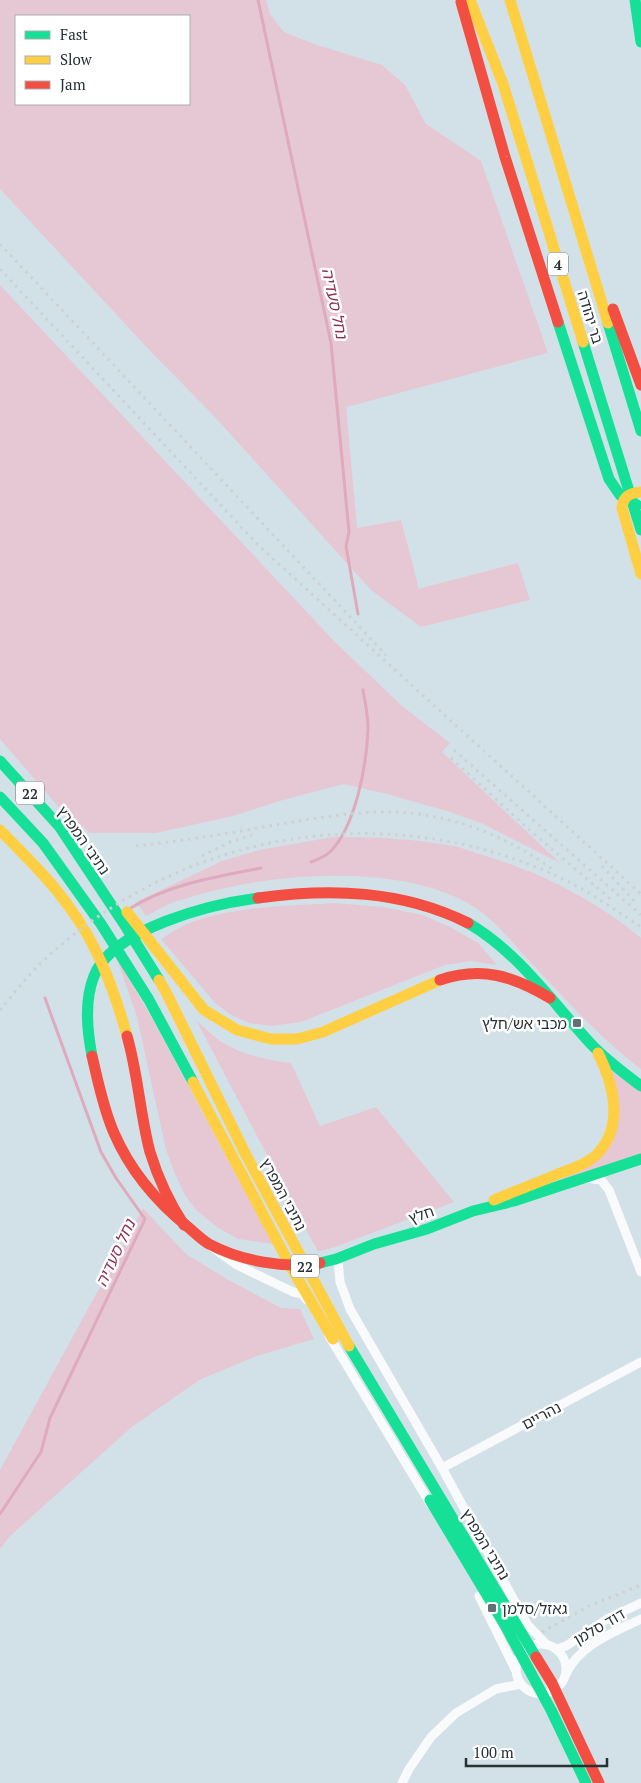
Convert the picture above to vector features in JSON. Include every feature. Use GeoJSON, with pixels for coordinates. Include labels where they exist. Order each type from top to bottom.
{"type":"FeatureCollection","features":[{"type":"Feature","properties":{"kind":"main road"},"geometry":{"type":"LineString","coordinates":[[461,0],[505,157],[609,478],[616,492],[623,500],[641,506]]}},
{"type":"Feature","properties":{"kind":"main road","name":"בר יהודה"},"geometry":{"type":"LineString","coordinates":[[470,0],[503,84],[641,530]]}},
{"type":"Feature","properties":{"kind":"main road","name":"בר יהודה"},"geometry":{"type":"LineString","coordinates":[[510,0],[641,432]]}},
{"type":"Feature","properties":{"kind":"main road"},"geometry":{"type":"LineString","coordinates":[[635,0],[641,42]]}},
{"type":"Feature","properties":{"kind":"main road"},"geometry":{"type":"LineString","coordinates":[[557,151],[582,228],[641,384]]}},
{"type":"Feature","properties":{"kind":"main road"},"geometry":{"type":"LineString","coordinates":[[641,492],[633,492],[623,500],[622,512],[641,574]]}},
{"type":"Feature","properties":{"kind":"main road","name":"נתיבי המפרץ"},"geometry":{"type":"LineString","coordinates":[[0,761],[59,826],[126,927],[166,992],[246,1154],[340,1331],[552,1683],[599,1783]]}},
{"type":"Feature","properties":{"kind":"main road","name":"נתיבי המפרץ"},"geometry":{"type":"LineString","coordinates":[[0,797],[43,843],[101,924],[149,1000],[292,1269],[506,1628],[551,1710],[586,1783]]}},
{"type":"Feature","properties":{"kind":"main road"},"geometry":{"type":"LineString","coordinates":[[59,826],[204,1010],[237,1030],[272,1039],[297,1039],[323,1032],[435,982],[470,974],[482,973],[509,979],[531,987],[550,998]]}},
{"type":"Feature","properties":{"kind":"main road"},"geometry":{"type":"LineString","coordinates":[[0,830],[39,870],[67,904],[86,932],[100,958],[120,1011],[134,1066],[148,1143],[154,1164],[168,1198],[184,1225]]}},
{"type":"Feature","properties":{"kind":"main road"},"geometry":{"type":"LineString","coordinates":[[208,1244],[184,1225],[155,1197],[130,1164],[114,1133],[100,1089],[90,1036],[88,996],[90,984],[104,957],[117,946],[165,921],[196,909],[255,898],[308,892],[340,891],[402,898],[428,906],[476,927],[505,951],[595,1048],[641,1086]]}},
{"type":"Feature","properties":{"kind":"main road"},"geometry":{"type":"LineString","coordinates":[[474,1211],[499,1198],[574,1168],[598,1153],[607,1139],[611,1127],[614,1100],[607,1071],[595,1048]]}},
{"type":"Feature","properties":{"kind":"main road","name":"חלץ"},"geometry":{"type":"LineString","coordinates":[[208,1244],[256,1259],[291,1264],[306,1265],[338,1260],[366,1248],[431,1228],[474,1211],[641,1159]]}},
{"type":"Feature","properties":{"kind":"street"},"geometry":{"type":"LineString","coordinates":[[609,1190],[610,1177],[614,1168]]}},
{"type":"Feature","properties":{"kind":"street"},"geometry":{"type":"LineString","coordinates":[[584,1178],[601,1180],[609,1190],[641,1272]]}},
{"type":"Feature","properties":{"kind":"street"},"geometry":{"type":"LineString","coordinates":[[208,1244],[236,1266],[288,1290],[302,1294],[307,1300],[451,1538],[515,1669],[520,1684],[533,1693],[549,1693],[561,1684],[565,1677],[565,1662],[556,1649],[546,1644],[528,1624],[442,1468],[350,1309],[340,1282],[338,1260]]}},
{"type":"Feature","properties":{"kind":"street","name":"נהריים"},"geometry":{"type":"LineString","coordinates":[[442,1468],[641,1362]]}},
{"type":"Feature","properties":{"kind":"street"},"geometry":{"type":"LineString","coordinates":[[451,1538],[462,1541],[467,1545],[501,1604],[513,1616],[528,1624]]}},
{"type":"Feature","properties":{"kind":"street","name":"דוד סלמן"},"geometry":{"type":"LineString","coordinates":[[556,1649],[566,1646],[607,1619],[641,1603]]}},
{"type":"Feature","properties":{"kind":"street","name":"דוד סלמן"},"geometry":{"type":"LineString","coordinates":[[565,1677],[575,1658],[584,1650],[641,1619]]}},
{"type":"Feature","properties":{"kind":"street"},"geometry":{"type":"LineString","coordinates":[[515,1669],[516,1661],[525,1649],[538,1644],[546,1644]]}},
{"type":"Feature","properties":{"kind":"street"},"geometry":{"type":"LineString","coordinates":[[402,1783],[409,1769],[431,1737],[456,1713],[496,1689],[520,1684]]}},
{"type":"Feature","properties":{"kind":"shaded area"},"geometry":{"type":"Polygon","coordinates":[[[0,0],[266,0],[270,14],[284,32],[314,44],[382,65],[405,85],[426,124],[481,161],[548,353],[347,407],[346,405],[357,528],[401,520],[418,589],[518,563],[530,600],[421,627],[371,590],[214,416],[153,354],[0,189],[0,0]]]}},
{"type":"Feature","properties":{"kind":"shaded area"},"geometry":{"type":"Polygon","coordinates":[[[0,285],[335,642],[402,706],[450,743],[442,752],[560,863],[483,824],[450,812],[344,784],[283,800],[233,816],[156,833],[90,833],[56,804],[0,739],[0,285]]]}},
{"type":"Feature","properties":{"kind":"shaded area"},"geometry":{"type":"Polygon","coordinates":[[[333,837],[405,839],[462,848],[542,877],[584,898],[623,924],[641,938],[641,1069],[609,1043],[491,920],[461,900],[425,886],[384,879],[341,876],[297,877],[254,882],[215,890],[172,903],[146,916],[136,902],[222,861],[259,850],[333,837]]]}},
{"type":"Feature","properties":{"kind":"shaded area"},"geometry":{"type":"Polygon","coordinates":[[[334,903],[383,907],[423,915],[450,927],[478,943],[497,965],[470,961],[445,965],[301,1022],[271,1026],[249,1023],[231,1015],[215,1003],[161,939],[192,922],[227,913],[262,908],[334,903]]]}},
{"type":"Feature","properties":{"kind":"shaded area"},"geometry":{"type":"Polygon","coordinates":[[[116,957],[153,1020],[273,1244],[238,1239],[217,1227],[196,1210],[185,1195],[166,1150],[137,1017],[116,957]]]}},
{"type":"Feature","properties":{"kind":"shaded area"},"geometry":{"type":"Polygon","coordinates":[[[196,1020],[228,1046],[263,1058],[291,1063],[320,1126],[376,1107],[454,1202],[318,1252],[196,1020]]]}},
{"type":"Feature","properties":{"kind":"shaded area"},"geometry":{"type":"Polygon","coordinates":[[[609,1069],[641,1090],[641,1154],[564,1182],[562,1176],[609,1144],[609,1069]]]}},
{"type":"Feature","properties":{"kind":"shaded area"},"geometry":{"type":"Polygon","coordinates":[[[143,1208],[186,1254],[281,1308],[300,1309],[314,1339],[257,1356],[201,1379],[133,1426],[10,1536],[0,1549],[0,1470],[143,1208]]]}},
{"type":"Feature","properties":{"kind":"waterway","name":"נחל סעדיה"},"geometry":{"type":"LineString","coordinates":[[258,0],[331,343],[349,532],[346,546],[358,614]]}},
{"type":"Feature","properties":{"kind":"waterway","name":"נחל סעדיה"},"geometry":{"type":"LineString","coordinates":[[311,862],[331,851],[340,840],[353,810],[362,775],[367,742],[368,718],[363,690]]}},
{"type":"Feature","properties":{"kind":"waterway","name":"נחל סעדיה"},"geometry":{"type":"LineString","coordinates":[[129,909],[144,900],[176,887],[261,868]]}},
{"type":"Feature","properties":{"kind":"waterway","name":"נחל סעדיה"},"geometry":{"type":"LineString","coordinates":[[0,1514],[41,1452],[50,1418],[145,1219],[116,1178],[101,1152],[45,998]]}},
{"type":"Feature","properties":{"kind":"railway"},"geometry":{"type":"LineString","coordinates":[[0,244],[386,655]]}},
{"type":"Feature","properties":{"kind":"railway"},"geometry":{"type":"LineString","coordinates":[[0,269],[259,546],[641,894]]}},
{"type":"Feature","properties":{"kind":"railway"},"geometry":{"type":"LineString","coordinates":[[454,750],[641,915]]}},
{"type":"Feature","properties":{"kind":"railway"},"geometry":{"type":"LineString","coordinates":[[451,758],[534,834],[613,901]]}},
{"type":"Feature","properties":{"kind":"railway"},"geometry":{"type":"LineString","coordinates":[[136,846],[328,816],[394,812],[437,817],[479,830],[519,848],[555,871]]}},
{"type":"Feature","properties":{"kind":"railway"},"geometry":{"type":"LineString","coordinates":[[0,1010],[42,962],[96,918],[155,883],[218,857],[283,841],[350,834],[417,837],[484,850],[550,873],[597,898],[641,927]]}},
{"type":"Feature","properties":{"kind":"railway"},"geometry":{"type":"LineString","coordinates":[[202,856],[230,842],[252,835]]}},
{"type":"Feature","properties":{"kind":"railway"},"geometry":{"type":"LineString","coordinates":[[602,866],[634,901]]}},
{"type":"Feature","properties":{"kind":"railway"},"geometry":{"type":"LineString","coordinates":[[542,1632],[589,1606],[641,1585]]}},
{"type":"Feature","properties":{"kind":"traffic: fast"},"geometry":{"type":"LineString","coordinates":[[635,0],[641,42]]}},
{"type":"Feature","properties":{"kind":"traffic: fast"},"geometry":{"type":"LineString","coordinates":[[558,322],[609,479],[620,495],[637,505]]}},
{"type":"Feature","properties":{"kind":"traffic: fast"},"geometry":{"type":"LineString","coordinates":[[608,323],[641,431]]}},
{"type":"Feature","properties":{"kind":"traffic: fast"},"geometry":{"type":"LineString","coordinates":[[583,342],[641,530]]}},
{"type":"Feature","properties":{"kind":"traffic: fast"},"geometry":{"type":"LineString","coordinates":[[0,761],[59,826],[159,980]]}},
{"type":"Feature","properties":{"kind":"traffic: fast"},"geometry":{"type":"LineString","coordinates":[[0,797],[43,843],[101,924],[149,1000],[193,1082]]}},
{"type":"Feature","properties":{"kind":"traffic: fast"},"geometry":{"type":"LineString","coordinates":[[92,1056],[88,1026],[89,995],[94,976],[105,959],[121,944],[166,921],[216,906],[258,898]]}},
{"type":"Feature","properties":{"kind":"traffic: fast"},"geometry":{"type":"LineString","coordinates":[[468,923],[503,948],[519,963],[597,1050],[641,1086]]}},
{"type":"Feature","properties":{"kind":"traffic: fast"},"geometry":{"type":"LineString","coordinates":[[320,1263],[336,1259],[374,1244],[427,1229],[473,1211],[514,1201],[641,1159]]}},
{"type":"Feature","properties":{"kind":"traffic: fast"},"geometry":{"type":"LineString","coordinates":[[349,1346],[536,1657]]}},
{"type":"Feature","properties":{"kind":"traffic: fast"},"geometry":{"type":"LineString","coordinates":[[430,1500],[506,1627],[551,1710],[586,1783]]}},
{"type":"Feature","properties":{"kind":"traffic: slow"},"geometry":{"type":"LineString","coordinates":[[470,0],[503,84],[583,342]]}},
{"type":"Feature","properties":{"kind":"traffic: slow"},"geometry":{"type":"LineString","coordinates":[[510,0],[608,323]]}},
{"type":"Feature","properties":{"kind":"traffic: slow"},"geometry":{"type":"LineString","coordinates":[[641,492],[628,496],[622,508],[641,574]]}},
{"type":"Feature","properties":{"kind":"traffic: slow"},"geometry":{"type":"LineString","coordinates":[[0,830],[52,884],[78,919],[103,967],[127,1036]]}},
{"type":"Feature","properties":{"kind":"traffic: slow"},"geometry":{"type":"LineString","coordinates":[[127,912],[204,1010],[237,1030],[271,1039],[297,1039],[323,1032],[440,980]]}},
{"type":"Feature","properties":{"kind":"traffic: slow"},"geometry":{"type":"LineString","coordinates":[[159,980],[246,1155],[349,1346]]}},
{"type":"Feature","properties":{"kind":"traffic: slow"},"geometry":{"type":"LineString","coordinates":[[494,1200],[582,1164],[595,1156],[604,1145],[610,1133],[614,1106],[604,1065],[598,1053]]}},
{"type":"Feature","properties":{"kind":"traffic: slow"},"geometry":{"type":"LineString","coordinates":[[193,1082],[292,1269],[333,1339]]}},
{"type":"Feature","properties":{"kind":"traffic: jam"},"geometry":{"type":"LineString","coordinates":[[461,2],[505,157],[558,322]]}},
{"type":"Feature","properties":{"kind":"traffic: jam"},"geometry":{"type":"LineString","coordinates":[[613,309],[641,385]]}},
{"type":"Feature","properties":{"kind":"traffic: jam"},"geometry":{"type":"LineString","coordinates":[[258,898],[312,893],[365,894],[417,904],[443,912],[468,923]]}},
{"type":"Feature","properties":{"kind":"traffic: jam"},"geometry":{"type":"LineString","coordinates":[[440,980],[470,974],[497,975],[523,984],[550,998]]}},
{"type":"Feature","properties":{"kind":"traffic: jam"},"geometry":{"type":"LineString","coordinates":[[127,1036],[150,1152],[164,1190],[184,1225]]}},
{"type":"Feature","properties":{"kind":"traffic: jam"},"geometry":{"type":"LineString","coordinates":[[92,1056],[107,1114],[121,1147],[145,1185],[177,1217],[206,1242],[235,1255],[278,1264],[306,1265],[320,1263]]}},
{"type":"Feature","properties":{"kind":"traffic: jam"},"geometry":{"type":"LineString","coordinates":[[536,1657],[552,1683],[599,1783]]}},
{"type":"Feature","properties":{"kind":"place","name":"מכבי אש/חלץ"},"geometry":{"type":"Point","coordinates":[577,1023]}},
{"type":"Feature","properties":{"kind":"place","name":"גאזל/סלמן"},"geometry":{"type":"Point","coordinates":[492,1608]}}]}
